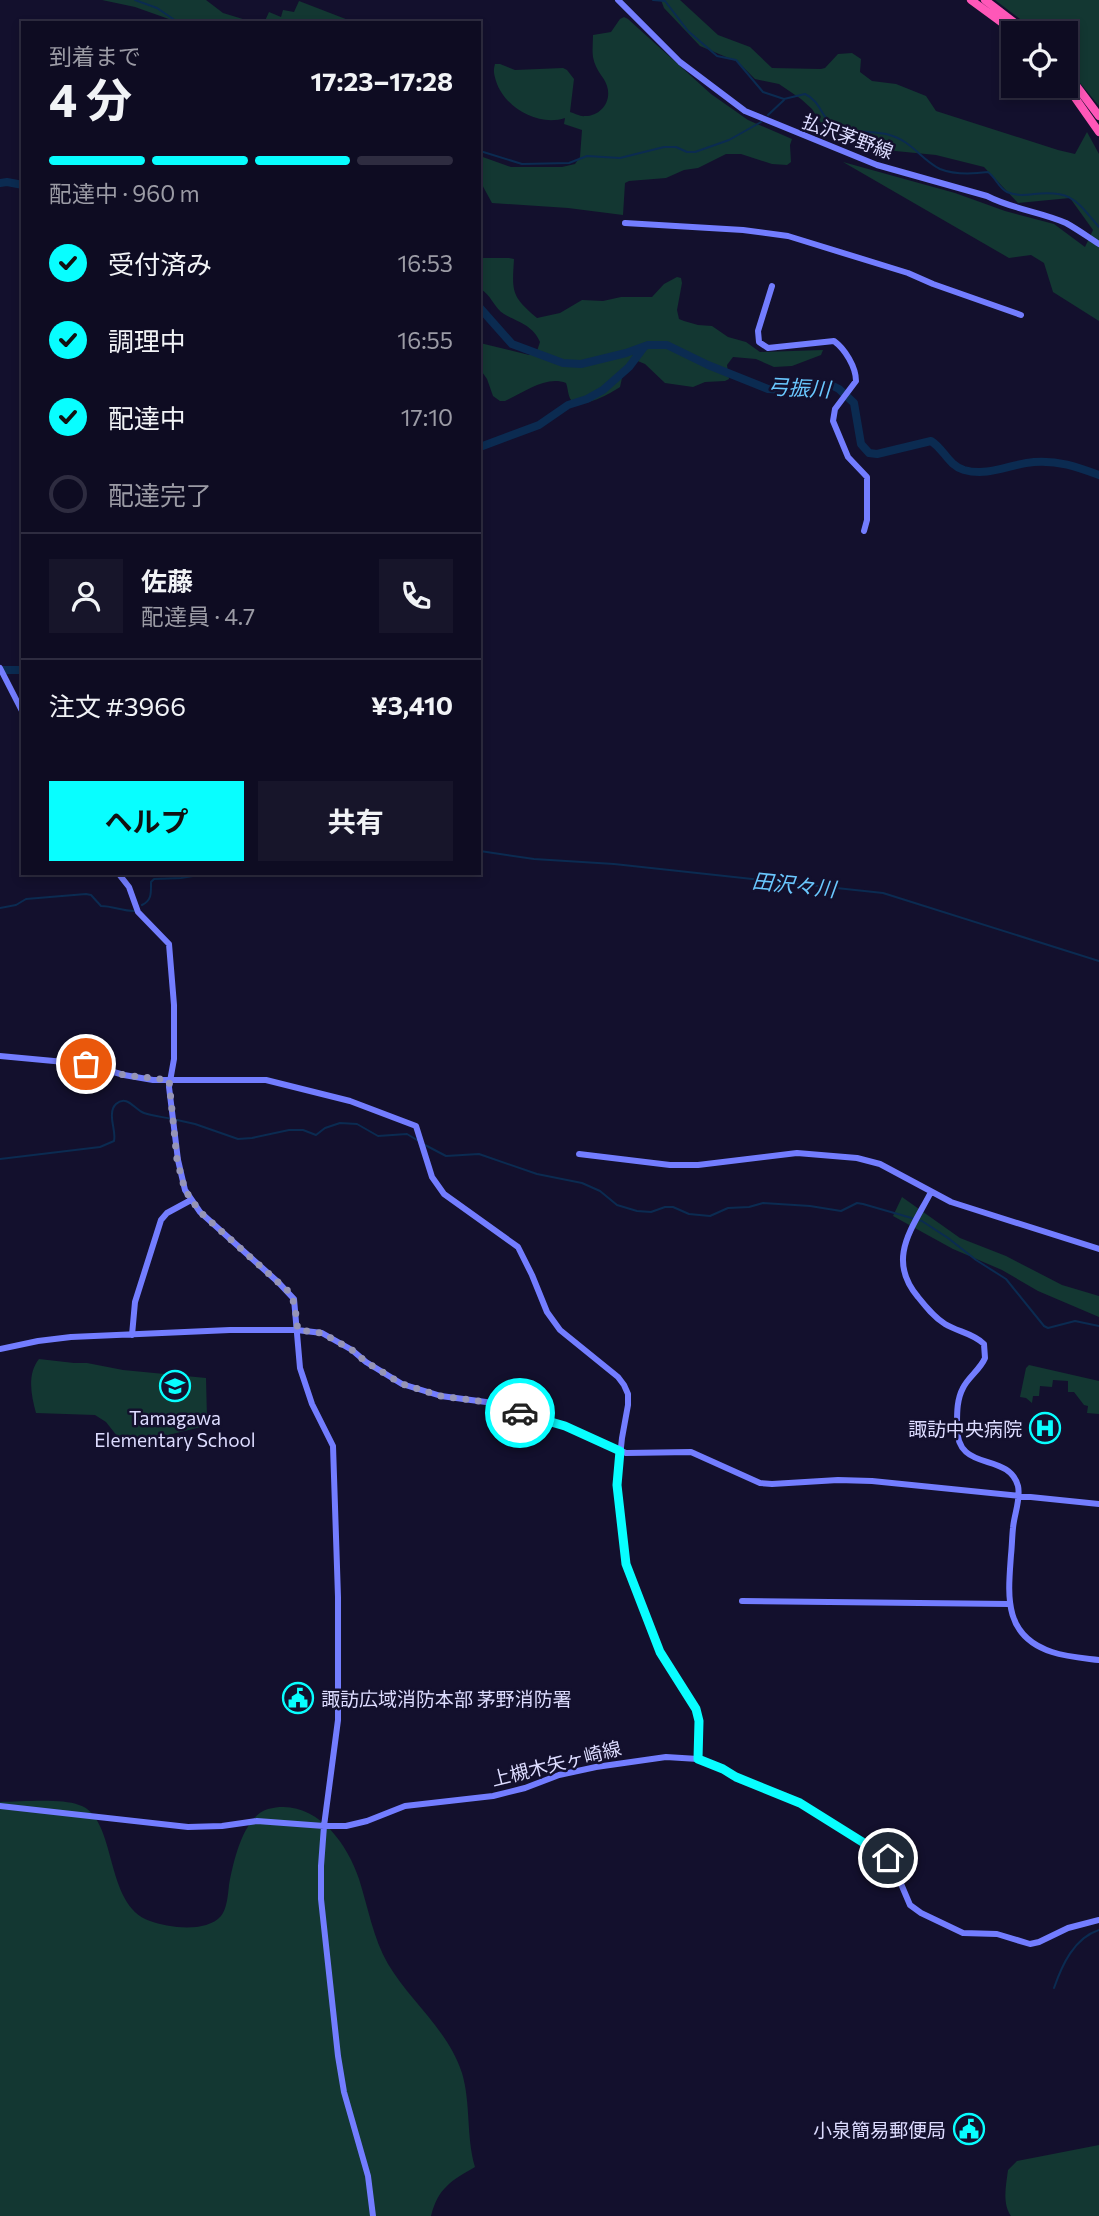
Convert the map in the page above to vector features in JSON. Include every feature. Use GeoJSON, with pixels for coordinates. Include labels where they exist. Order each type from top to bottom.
{"type":"FeatureCollection","features":[{"type":"Feature","properties":{"kind":"highway"},"geometry":{"type":"LineString","coordinates":[[971,0],[1001,22]]}},
{"type":"Feature","properties":{"kind":"highway"},"geometry":{"type":"LineString","coordinates":[[985,0],[1012,21]]}},
{"type":"Feature","properties":{"kind":"highway"},"geometry":{"type":"LineString","coordinates":[[1078,88],[1099,116]]}},
{"type":"Feature","properties":{"kind":"highway"},"geometry":{"type":"LineString","coordinates":[[1075,98],[1099,132]]}},
{"type":"Feature","properties":{"kind":"street","name":"払沢茅野線"},"geometry":{"type":"LineString","coordinates":[[618,0],[680,62],[745,111],[877,165],[1053,218],[1099,244]]}},
{"type":"Feature","properties":{"kind":"street"},"geometry":{"type":"LineString","coordinates":[[625,223],[743,230],[797,239],[898,270],[1021,315]]}},
{"type":"Feature","properties":{"kind":"street"},"geometry":{"type":"LineString","coordinates":[[772,286],[758,331],[759,342],[768,348],[834,341],[842,347],[855,372],[856,381],[835,409],[833,421],[848,457],[867,477],[867,520],[864,531]]}},
{"type":"Feature","properties":{"kind":"street"},"geometry":{"type":"LineString","coordinates":[[0,668],[21,709]]}},
{"type":"Feature","properties":{"kind":"street"},"geometry":{"type":"LineString","coordinates":[[120,875],[129,887],[138,912],[169,944],[174,1005],[174,1059],[169,1080],[180,1177],[191,1200],[211,1222],[294,1299],[300,1368],[312,1404],[333,1446],[338,1597],[338,1720],[324,1826],[321,1899],[338,2056],[344,2092],[368,2176],[373,2216]]}},
{"type":"Feature","properties":{"kind":"street"},"geometry":{"type":"LineString","coordinates":[[0,1056],[86,1064],[124,1075],[169,1080],[266,1080],[350,1101],[416,1126],[432,1177],[444,1194],[518,1247],[547,1312],[560,1330],[618,1377],[624,1385],[628,1394],[628,1405],[617,1485],[626,1564],[660,1652],[696,1709],[699,1721],[698,1759]]}},
{"type":"Feature","properties":{"kind":"street"},"geometry":{"type":"LineString","coordinates":[[579,1154],[657,1164],[698,1165],[797,1153],[857,1158],[880,1164],[931,1192],[975,1211],[1099,1249]]}},
{"type":"Feature","properties":{"kind":"street"},"geometry":{"type":"LineString","coordinates":[[931,1192],[907,1239],[902,1260],[904,1271],[914,1292],[937,1318],[974,1335],[984,1344],[985,1358],[963,1388],[960,1399],[958,1442],[971,1457],[1007,1470],[1017,1483],[1018,1497],[1009,1581],[1009,1604],[1015,1623],[1027,1639],[1037,1645],[1064,1655],[1099,1660]]}},
{"type":"Feature","properties":{"kind":"street"},"geometry":{"type":"LineString","coordinates":[[132,1335],[135,1302],[161,1220],[167,1213],[191,1200]]}},
{"type":"Feature","properties":{"kind":"street"},"geometry":{"type":"LineString","coordinates":[[0,1349],[71,1338],[230,1330],[298,1330],[322,1333],[402,1384],[441,1396],[486,1402],[531,1415],[565,1426],[626,1453],[691,1452],[748,1478],[772,1484],[849,1480],[1099,1504]]}},
{"type":"Feature","properties":{"kind":"street"},"geometry":{"type":"LineString","coordinates":[[742,1601],[1009,1604]]}},
{"type":"Feature","properties":{"kind":"street","name":"上槻木矢ヶ崎線"},"geometry":{"type":"LineString","coordinates":[[0,1806],[187,1827],[257,1821],[324,1826],[358,1824],[405,1806],[492,1796],[596,1767],[667,1757],[698,1759],[800,1803],[888,1858],[910,1905],[963,1933],[997,1934],[1030,1944],[1068,1928],[1099,1920]]}},
{"type":"Feature","properties":{"kind":"green space"},"geometry":{"type":"Polygon","coordinates":[[[102,0],[206,0],[223,13],[249,21],[174,21],[135,7],[102,0]]]}},
{"type":"Feature","properties":{"kind":"green space"},"geometry":{"type":"Polygon","coordinates":[[[661,0],[680,0],[718,35],[750,47],[772,68],[821,69],[838,54],[852,53],[861,59],[860,72],[872,81],[896,84],[926,96],[936,111],[1075,154],[1087,132],[1099,154],[1099,321],[1053,292],[1044,263],[1031,255],[1009,258],[843,162],[1054,224],[1085,247],[1093,230],[1070,198],[1018,203],[984,167],[936,155],[875,149],[854,140],[829,135],[812,109],[801,99],[779,84],[755,79],[738,62],[700,46],[664,8],[661,0]]]}},
{"type":"Feature","properties":{"kind":"green space"},"geometry":{"type":"Polygon","coordinates":[[[995,0],[1099,0],[1099,106],[1078,81],[1078,21],[1023,21],[995,0]]]}},
{"type":"Feature","properties":{"kind":"green space"},"geometry":{"type":"Polygon","coordinates":[[[299,1],[351,21],[265,21],[269,12],[281,17],[283,10],[294,12],[299,1]]]}},
{"type":"Feature","properties":{"kind":"green space"},"geometry":{"type":"Polygon","coordinates":[[[620,19],[628,19],[711,94],[748,120],[792,139],[791,162],[787,165],[772,164],[741,154],[726,154],[698,168],[684,170],[666,178],[629,181],[625,183],[623,215],[492,203],[481,183],[481,156],[511,167],[562,167],[575,164],[580,157],[582,130],[564,124],[565,118],[544,120],[514,107],[496,81],[495,64],[515,70],[567,70],[574,79],[570,112],[582,116],[591,115],[604,107],[608,97],[606,82],[594,62],[593,35],[611,32],[620,19]]]}},
{"type":"Feature","properties":{"kind":"green space"},"geometry":{"type":"Polygon","coordinates":[[[481,258],[514,259],[515,293],[537,318],[560,313],[582,300],[652,297],[664,284],[677,277],[681,278],[682,283],[677,310],[679,319],[712,326],[728,337],[746,342],[760,352],[823,350],[821,355],[792,366],[774,367],[756,359],[733,357],[727,365],[729,379],[705,382],[693,387],[665,383],[645,364],[633,359],[624,369],[620,387],[588,402],[575,403],[569,396],[566,383],[558,381],[543,383],[500,401],[493,396],[481,370],[481,343],[529,355],[537,351],[540,342],[529,328],[504,314],[481,290],[481,258]]]}},
{"type":"Feature","properties":{"kind":"green space"},"geometry":{"type":"Polygon","coordinates":[[[902,1197],[960,1238],[1006,1256],[1062,1285],[1099,1296],[1099,1317],[1038,1291],[1002,1270],[953,1249],[893,1216],[902,1197]]]}},
{"type":"Feature","properties":{"kind":"green space"},"geometry":{"type":"Polygon","coordinates":[[[39,1359],[206,1378],[207,1419],[201,1427],[129,1447],[106,1422],[95,1415],[36,1413],[31,1378],[39,1359]]]}},
{"type":"Feature","properties":{"kind":"green space"},"geometry":{"type":"Polygon","coordinates":[[[1029,1365],[1099,1381],[1099,1414],[1087,1413],[1088,1406],[1084,1405],[1074,1392],[1068,1392],[1068,1381],[1053,1380],[1052,1387],[1040,1386],[1039,1396],[1033,1396],[1032,1403],[1020,1397],[1029,1365]]]}},
{"type":"Feature","properties":{"kind":"green space"},"geometry":{"type":"Polygon","coordinates":[[[0,1802],[71,1803],[91,1813],[100,1826],[125,1898],[135,1912],[150,1921],[187,1928],[206,1925],[223,1913],[241,1841],[259,1813],[284,1807],[299,1809],[325,1825],[346,1850],[353,1864],[388,1964],[456,2057],[465,2084],[470,2144],[475,2167],[447,2186],[438,2198],[431,2216],[0,2216],[0,1802]]]}},
{"type":"Feature","properties":{"kind":"green space"},"geometry":{"type":"Polygon","coordinates":[[[1099,2145],[1099,2216],[1011,2216],[1006,2206],[1006,2188],[1008,2170],[1017,2161],[1099,2145]]]}},
{"type":"Feature","properties":{"kind":"waterway"},"geometry":{"type":"LineString","coordinates":[[135,0],[157,8],[176,21]]}},
{"type":"Feature","properties":{"kind":"waterway"},"geometry":{"type":"LineString","coordinates":[[653,0],[665,1],[688,31],[717,56],[736,60],[763,92],[784,99],[805,94],[837,128],[895,137],[933,165],[946,171],[964,174],[988,172],[1007,192],[1020,195],[1047,193],[1066,196],[1079,204],[1099,227]]}},
{"type":"Feature","properties":{"kind":"waterway"},"geometry":{"type":"LineString","coordinates":[[768,115],[784,100]]}},
{"type":"Feature","properties":{"kind":"waterway"},"geometry":{"type":"LineString","coordinates":[[481,151],[522,164],[569,163],[587,156],[620,158],[664,147],[695,152],[729,140],[761,122]]}},
{"type":"Feature","properties":{"kind":"waterway"},"geometry":{"type":"LineString","coordinates":[[0,183],[21,185]]}},
{"type":"Feature","properties":{"kind":"waterway","name":"弓振川"},"geometry":{"type":"LineString","coordinates":[[481,309],[512,344],[563,363],[581,364],[648,345],[667,345],[768,389],[800,391],[831,385],[854,403],[861,444],[869,453],[877,454],[931,441],[959,468],[973,472],[1025,463],[1051,462],[1099,475]]}},
{"type":"Feature","properties":{"kind":"waterway","name":"弓振川"},"geometry":{"type":"LineString","coordinates":[[481,447],[539,425],[568,405],[603,390],[629,367],[644,347]]}},
{"type":"Feature","properties":{"kind":"waterway","name":"弓振川"},"geometry":{"type":"LineString","coordinates":[[0,670],[21,670]]}},
{"type":"Feature","properties":{"kind":"waterway","name":"田沢々川"},"geometry":{"type":"LineString","coordinates":[[481,851],[534,859],[614,864],[883,893],[1099,961]]}},
{"type":"Feature","properties":{"kind":"waterway","name":"田沢々川"},"geometry":{"type":"LineString","coordinates":[[142,905],[149,898],[151,882],[154,879],[199,875]]}},
{"type":"Feature","properties":{"kind":"waterway","name":"田沢々川"},"geometry":{"type":"LineString","coordinates":[[0,908],[16,905],[26,899],[86,894],[91,895],[101,906],[134,911]]}},
{"type":"Feature","properties":{"kind":"waterway"},"geometry":{"type":"LineString","coordinates":[[0,1159],[100,1147],[114,1141],[112,1111],[120,1101],[127,1102],[144,1113],[172,1119]]}},
{"type":"Feature","properties":{"kind":"waterway"},"geometry":{"type":"LineString","coordinates":[[177,1120],[238,1139],[289,1130],[303,1130],[316,1135],[325,1128],[340,1123],[357,1124],[378,1136],[407,1134],[417,1140]]}},
{"type":"Feature","properties":{"kind":"waterway"},"geometry":{"type":"LineString","coordinates":[[425,1145],[446,1156],[479,1154],[537,1174],[582,1183],[600,1191],[617,1205],[637,1211],[651,1212],[673,1207],[689,1214],[710,1216],[728,1208],[763,1203],[841,1211],[857,1203],[863,1204],[922,1221],[948,1238],[1006,1279],[1044,1326],[1048,1328],[1075,1321],[1099,1326]]}},
{"type":"Feature","properties":{"kind":"waterway"},"geometry":{"type":"LineString","coordinates":[[1054,1988],[1070,1953],[1083,1939],[1099,1930]]}},
{"type":"Feature","properties":{"kind":"way so far"},"geometry":{"type":"LineString","coordinates":[[86,1064],[124,1075],[169,1080],[177,1160],[185,1190],[200,1212],[288,1291],[294,1299],[298,1330],[322,1333],[402,1384],[441,1396],[486,1402],[520,1413]]}},
{"type":"Feature","properties":{"kind":"place","name":"Tamagawa Elementary School"},"geometry":{"type":"Point","coordinates":[175,1386]}},
{"type":"Feature","properties":{"kind":"place","name":"諏訪中央病院"},"geometry":{"type":"Point","coordinates":[1045,1428]}},
{"type":"Feature","properties":{"kind":"place","name":"諏訪広域消防本部 茅野消防署"},"geometry":{"type":"Point","coordinates":[298,1698]}},
{"type":"Feature","properties":{"kind":"place","name":"小泉簡易郵便局"},"geometry":{"type":"Point","coordinates":[969,2129]}},
{"type":"Feature","properties":{"kind":"route"},"geometry":{"type":"LineString","coordinates":[[520,1413],[576,1430],[620,1451],[617,1485],[629,1576],[660,1652],[696,1709],[699,1721],[698,1759],[800,1803],[888,1858]]}}]}
